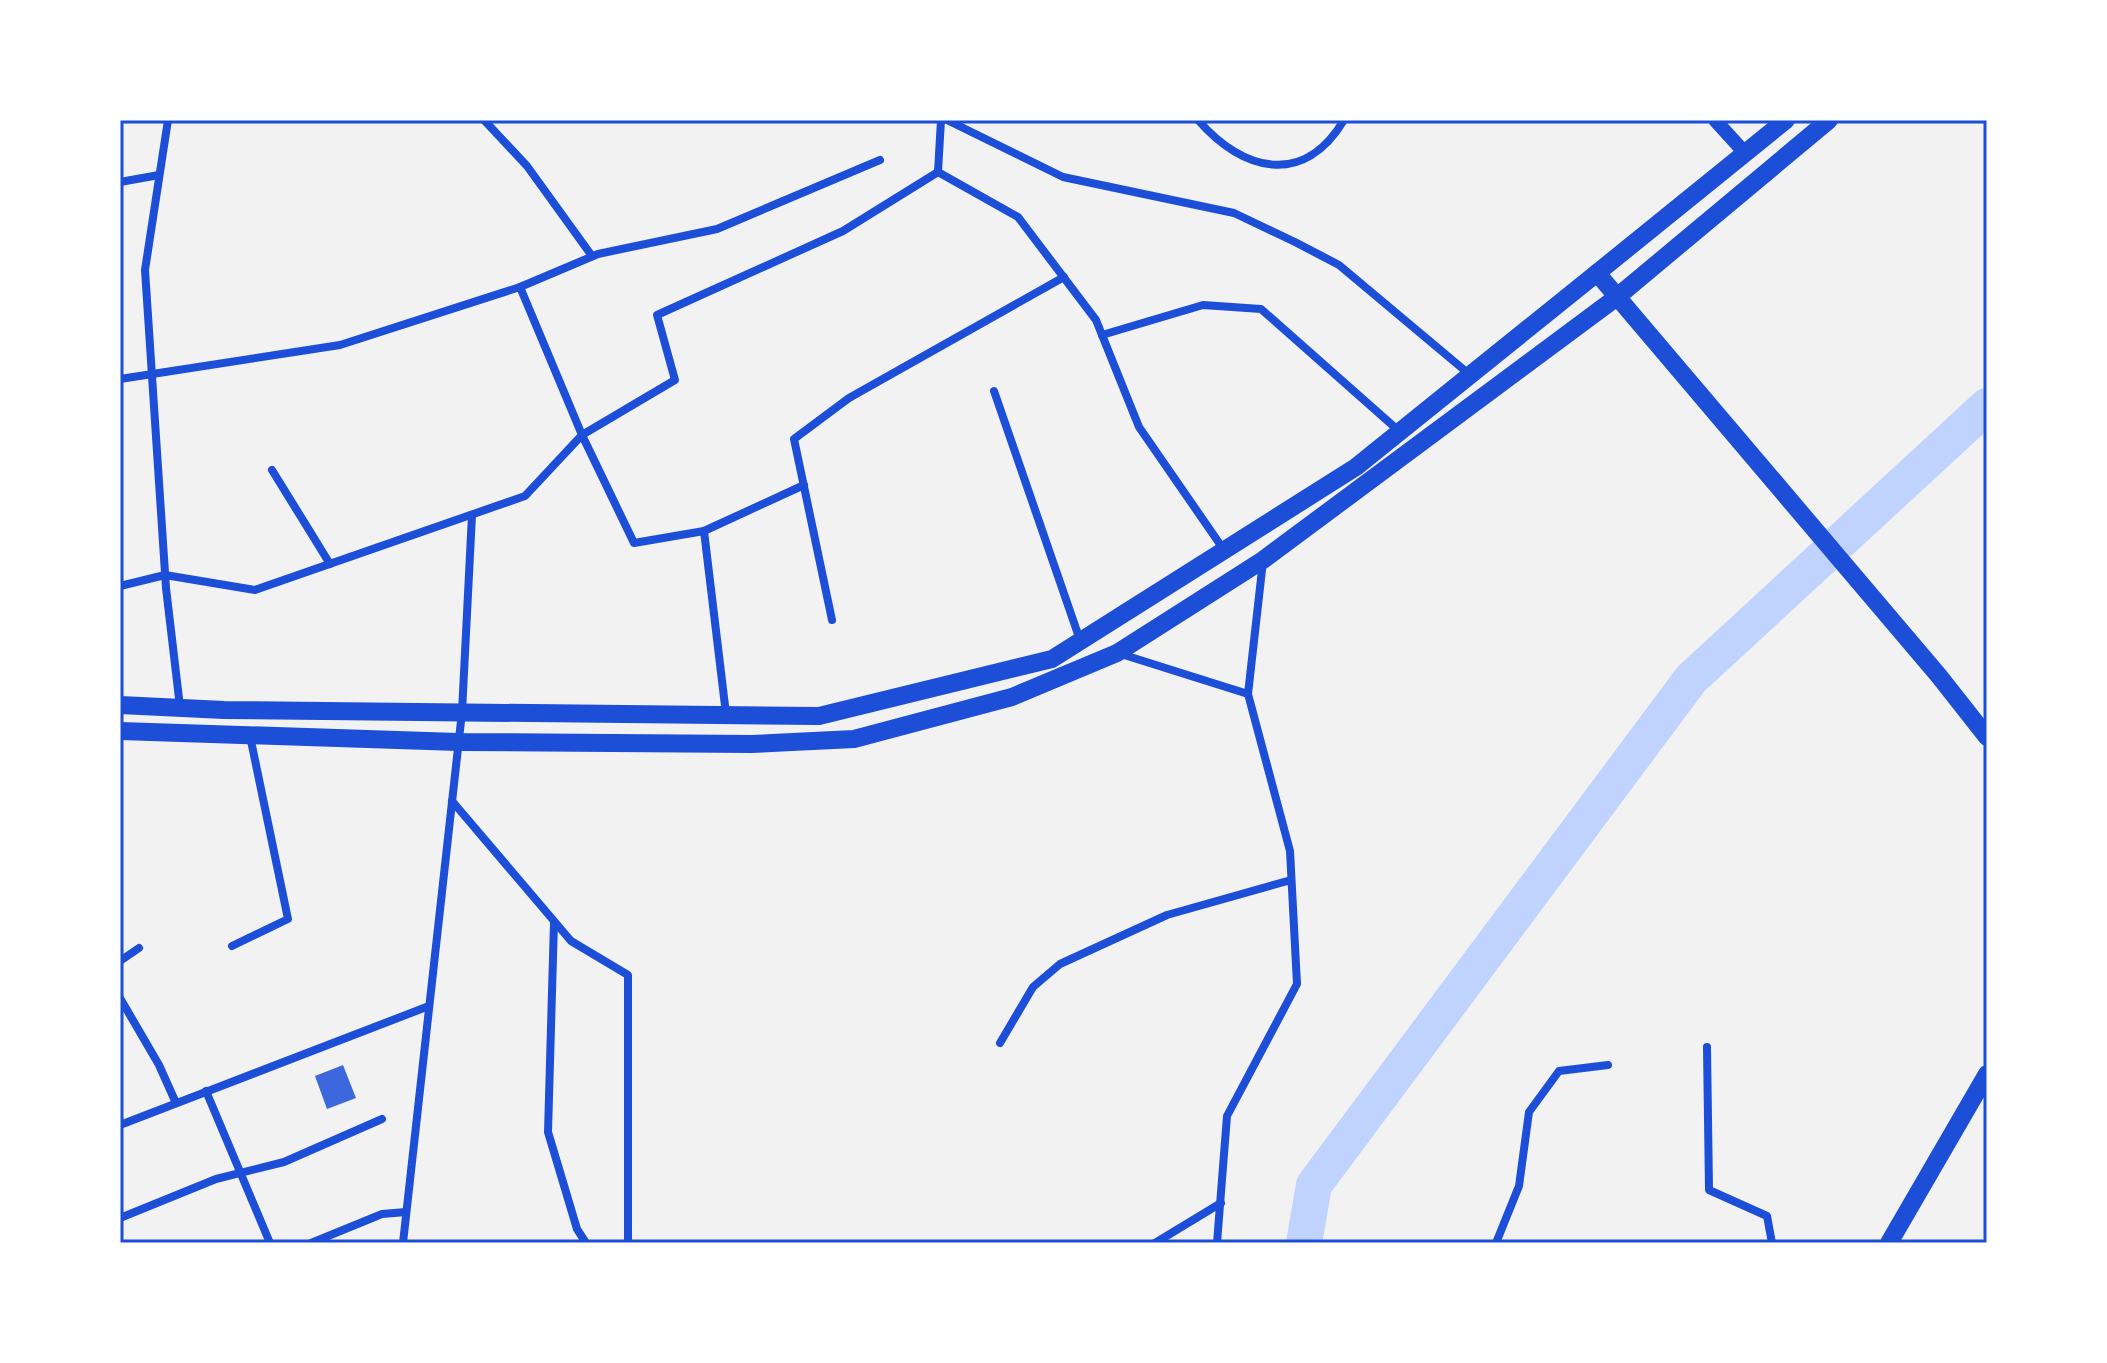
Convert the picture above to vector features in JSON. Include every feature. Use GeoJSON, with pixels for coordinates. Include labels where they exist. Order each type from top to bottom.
{"type":"FeatureCollection","features":[{"type":"Feature","properties":{"kind":"main road"},"geometry":{"type":"LineString","coordinates":[[120,705],[819,716],[1052,659],[1356,467],[1786,120]]}},
{"type":"Feature","properties":{"kind":"main road"},"geometry":{"type":"LineString","coordinates":[[120,731],[458,742],[752,744],[854,739],[1012,697],[1117,653],[1263,560],[1617,297],[1829,120]]}},
{"type":"Feature","properties":{"kind":"main road"},"geometry":{"type":"LineString","coordinates":[[1597,273],[1939,676],[1987,737]]}},
{"type":"Feature","properties":{"kind":"main road"},"geometry":{"type":"LineString","coordinates":[[1889,1243],[1987,1074]]}},
{"type":"Feature","properties":{"kind":"street"},"geometry":{"type":"LineString","coordinates":[[168,120],[145,270],[165,575],[180,707]]}},
{"type":"Feature","properties":{"kind":"street"},"geometry":{"type":"LineString","coordinates":[[484,120],[527,166],[592,256]]}},
{"type":"Feature","properties":{"kind":"street"},"geometry":{"type":"LineString","coordinates":[[938,172],[944,120],[1063,177],[1234,213],[1339,265],[1470,375]]}},
{"type":"Feature","properties":{"kind":"street"},"geometry":{"type":"LineString","coordinates":[[1198,120],[1218,144],[1255,164],[1296,164],[1333,138],[1344,120]]}},
{"type":"Feature","properties":{"kind":"street"},"geometry":{"type":"LineString","coordinates":[[1715,120],[1745,153]]}},
{"type":"Feature","properties":{"kind":"street"},"geometry":{"type":"LineString","coordinates":[[120,379],[340,345],[520,287],[592,256],[717,229],[880,160]]}},
{"type":"Feature","properties":{"kind":"street"},"geometry":{"type":"LineString","coordinates":[[938,172],[1018,217],[1064,277],[1096,320],[1139,427],[1224,550]]}},
{"type":"Feature","properties":{"kind":"street"},"geometry":{"type":"LineString","coordinates":[[120,586],[165,575],[255,590],[525,496],[582,435],[675,380],[657,315],[843,231],[938,172]]}},
{"type":"Feature","properties":{"kind":"street"},"geometry":{"type":"LineString","coordinates":[[120,182],[159,175]]}},
{"type":"Feature","properties":{"kind":"street"},"geometry":{"type":"LineString","coordinates":[[832,620],[794,439],[849,398],[1064,277]]}},
{"type":"Feature","properties":{"kind":"street"},"geometry":{"type":"LineString","coordinates":[[520,287],[582,435],[634,543],[704,531],[804,485]]}},
{"type":"Feature","properties":{"kind":"street"},"geometry":{"type":"LineString","coordinates":[[1102,335],[1203,305],[1261,309],[1400,432]]}},
{"type":"Feature","properties":{"kind":"street"},"geometry":{"type":"LineString","coordinates":[[994,391],[1081,641]]}},
{"type":"Feature","properties":{"kind":"street"},"geometry":{"type":"LineString","coordinates":[[272,470],[330,564]]}},
{"type":"Feature","properties":{"kind":"street"},"geometry":{"type":"LineString","coordinates":[[403,1243],[462,712],[472,515]]}},
{"type":"Feature","properties":{"kind":"street"},"geometry":{"type":"LineString","coordinates":[[704,531],[726,715]]}},
{"type":"Feature","properties":{"kind":"street"},"geometry":{"type":"LineString","coordinates":[[1217,1243],[1227,1116],[1297,984],[1290,851],[1248,694],[1263,560]]}},
{"type":"Feature","properties":{"kind":"street"},"geometry":{"type":"LineString","coordinates":[[1117,653],[1248,694]]}},
{"type":"Feature","properties":{"kind":"street"},"geometry":{"type":"LineString","coordinates":[[232,946],[288,919],[250,736]]}},
{"type":"Feature","properties":{"kind":"street"},"geometry":{"type":"LineString","coordinates":[[452,801],[571,941],[628,975],[628,1243]]}},
{"type":"Feature","properties":{"kind":"street"},"geometry":{"type":"LineString","coordinates":[[1000,1043],[1033,987],[1060,964],[1167,915],[1291,880]]}},
{"type":"Feature","properties":{"kind":"street"},"geometry":{"type":"LineString","coordinates":[[555,922],[548,1132],[577,1229],[586,1243]]}},
{"type":"Feature","properties":{"kind":"street"},"geometry":{"type":"LineString","coordinates":[[120,961],[139,948]]}},
{"type":"Feature","properties":{"kind":"street"},"geometry":{"type":"LineString","coordinates":[[120,998],[159,1065],[176,1103]]}},
{"type":"Feature","properties":{"kind":"street"},"geometry":{"type":"LineString","coordinates":[[120,1125],[429,1006]]}},
{"type":"Feature","properties":{"kind":"street"},"geometry":{"type":"LineString","coordinates":[[1707,1047],[1709,1190],[1767,1216],[1772,1243]]}},
{"type":"Feature","properties":{"kind":"street"},"geometry":{"type":"LineString","coordinates":[[1496,1243],[1519,1186],[1529,1112],[1559,1071],[1608,1065]]}},
{"type":"Feature","properties":{"kind":"street"},"geometry":{"type":"LineString","coordinates":[[206,1091],[270,1243]]}},
{"type":"Feature","properties":{"kind":"street"},"geometry":{"type":"LineString","coordinates":[[120,1218],[216,1179],[284,1162],[382,1119]]}},
{"type":"Feature","properties":{"kind":"street"},"geometry":{"type":"LineString","coordinates":[[1155,1243],[1221,1203]]}},
{"type":"Feature","properties":{"kind":"street"},"geometry":{"type":"LineString","coordinates":[[311,1243],[382,1214],[406,1212]]}},
{"type":"Feature","properties":{"kind":"building"},"geometry":{"type":"Polygon","coordinates":[[[343,1065],[356,1098],[327,1109],[315,1076],[343,1065]]]}},
{"type":"Feature","properties":{"kind":"waterway"},"geometry":{"type":"LineString","coordinates":[[1304,1243],[1314,1185],[1691,679],[1987,406]]}}]}
